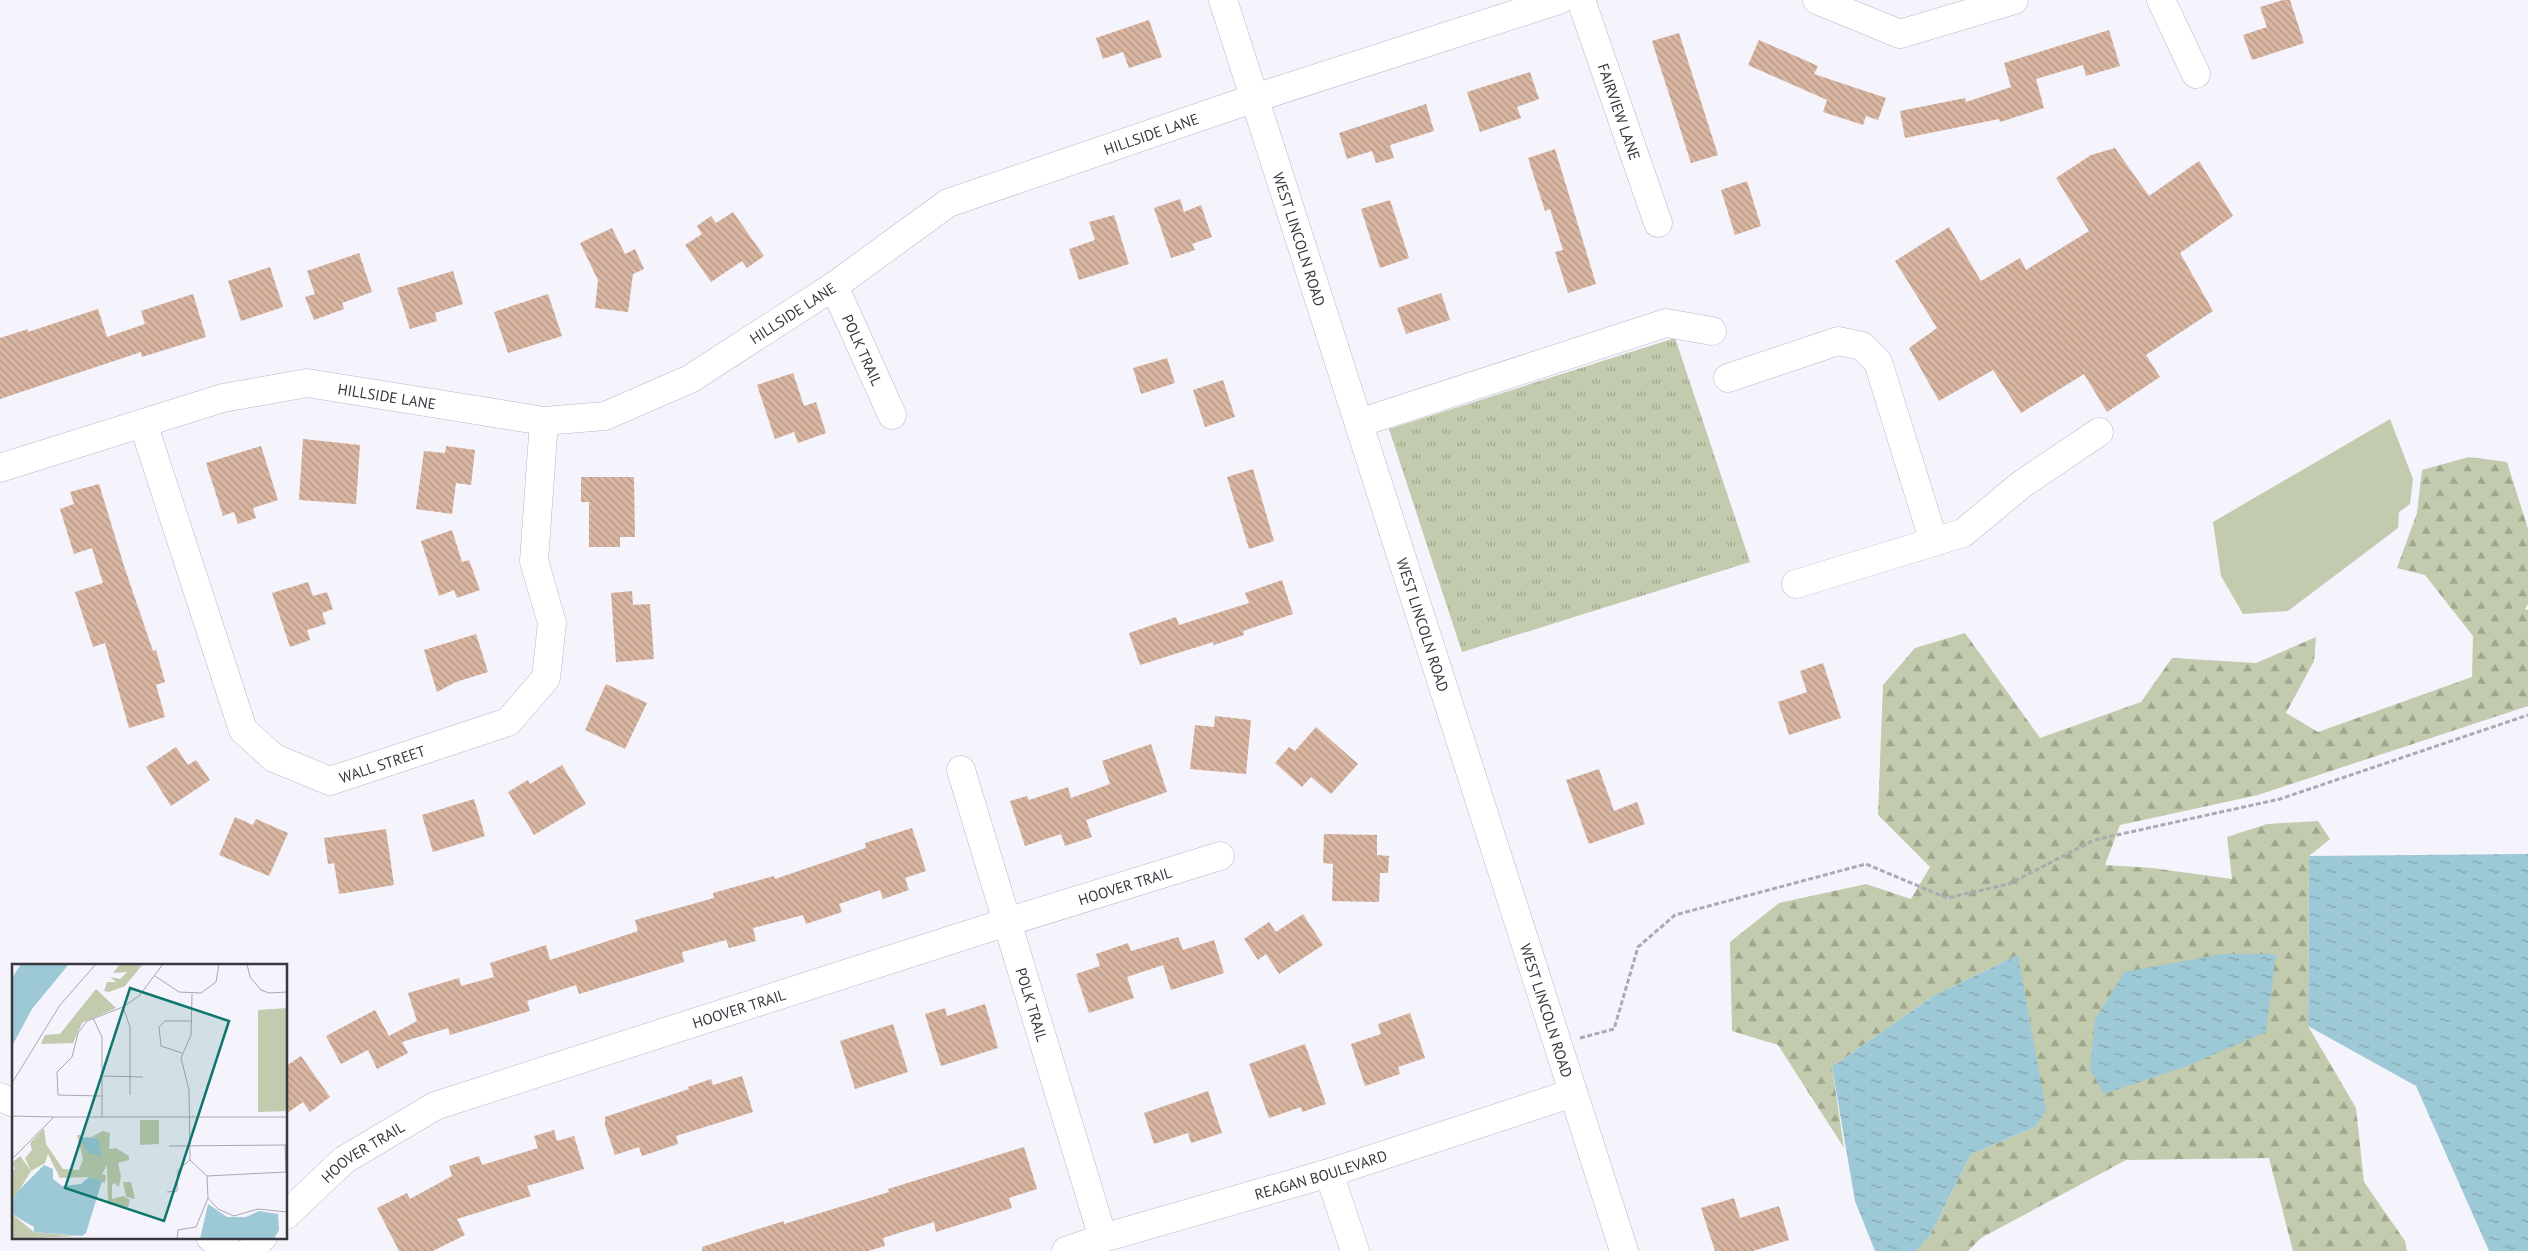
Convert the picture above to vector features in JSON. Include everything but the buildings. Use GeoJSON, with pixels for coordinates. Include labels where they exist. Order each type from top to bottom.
{"type":"FeatureCollection","features":[{"type":"Feature","properties":{"kind":"street","name":"WEST LINCOLN ROAD"},"geometry":{"type":"LineString","coordinates":[[1223,0],[1624,1251]]}},
{"type":"Feature","properties":{"kind":"street","name":"HILLSIDE LANE"},"geometry":{"type":"LineString","coordinates":[[0,468],[224,398],[307,383],[544,421],[605,416],[690,379],[834,286],[948,203],[1255,98],[1559,0]]}},
{"type":"Feature","properties":{"kind":"street","name":"FAIRVIEW LANE"},"geometry":{"type":"LineString","coordinates":[[1581,0],[1658,223]]}},
{"type":"Feature","properties":{"kind":"street"},"geometry":{"type":"LineString","coordinates":[[1817,0],[1900,34],[2014,0]]}},
{"type":"Feature","properties":{"kind":"street"},"geometry":{"type":"LineString","coordinates":[[2161,0],[2196,74]]}},
{"type":"Feature","properties":{"kind":"street","name":"POLK TRAIL"},"geometry":{"type":"LineString","coordinates":[[834,286],[892,415]]}},
{"type":"Feature","properties":{"kind":"street"},"geometry":{"type":"LineString","coordinates":[[1359,423],[1666,323],[1712,331]]}},
{"type":"Feature","properties":{"kind":"street"},"geometry":{"type":"LineString","coordinates":[[1728,378],[1838,342],[1862,346],[1878,362],[1934,542]]}},
{"type":"Feature","properties":{"kind":"street","name":"WALL STREET"},"geometry":{"type":"LineString","coordinates":[[143,423],[242,730],[274,758],[330,781],[508,722],[546,678],[552,623],[534,561],[544,421]]}},
{"type":"Feature","properties":{"kind":"street"},"geometry":{"type":"LineString","coordinates":[[1796,584],[1963,533],[2022,484],[2099,432]]}},
{"type":"Feature","properties":{"kind":"street","name":"POLK TRAIL"},"geometry":{"type":"LineString","coordinates":[[961,770],[1103,1238]]}},
{"type":"Feature","properties":{"kind":"street","name":"HOOVER TRAIL"},"geometry":{"type":"LineString","coordinates":[[288,1213],[344,1160],[435,1106],[1007,922],[1220,856]]}},
{"type":"Feature","properties":{"kind":"street","name":"REAGAN BOULEVARD"},"geometry":{"type":"LineString","coordinates":[[1066,1251],[1103,1238],[1329,1173],[1573,1093]]}},
{"type":"Feature","properties":{"kind":"street"},"geometry":{"type":"LineString","coordinates":[[0,1097],[12,1102]]}},
{"type":"Feature","properties":{"kind":"street"},"geometry":{"type":"LineString","coordinates":[[1329,1173],[1355,1251]]}},
{"type":"Feature","properties":{"kind":"street"},"geometry":{"type":"LineString","coordinates":[[211,1238],[229,1251]]}},
{"type":"Feature","properties":{"kind":"street"},"geometry":{"type":"LineString","coordinates":[[250,1251],[263,1238]]}},
{"type":"Feature","properties":{"kind":"path"},"geometry":{"type":"LineString","coordinates":[[1558,1045],[1614,1028],[1638,947],[1675,915],[1866,864],[1947,898],[2008,884],[2094,840],[2280,799],[2528,715]]}},
{"type":"Feature","properties":{"kind":"green space"},"geometry":{"type":"Polygon","coordinates":[[[1675,338],[1750,562],[1462,652],[1389,429],[1675,338]]]}},
{"type":"Feature","properties":{"kind":"green space"},"geometry":{"type":"Polygon","coordinates":[[[2390,419],[2413,479],[2410,504],[2399,512],[2398,528],[2288,611],[2243,614],[2221,576],[2213,522],[2390,419]]]}},
{"type":"Feature","properties":{"kind":"green space"},"geometry":{"type":"Polygon","coordinates":[[[2469,457],[2507,462],[2528,529],[2528,604],[2525,609],[2528,610],[2528,706],[2258,795],[2120,825],[2105,865],[2152,868],[2232,879],[2227,837],[2267,824],[2318,821],[2330,839],[2309,856],[2308,1026],[2356,1108],[2364,1182],[2405,1241],[2407,1251],[2293,1251],[2269,1158],[2126,1160],[1981,1238],[1968,1251],[1916,1251],[1929,1237],[1971,1154],[2035,1127],[2018,955],[1933,996],[1832,1067],[1844,1148],[1778,1045],[1732,1031],[1730,942],[1779,903],[1866,884],[1911,899],[1930,867],[1878,815],[1883,685],[1915,648],[1965,633],[2040,738],[2141,702],[2172,658],[2256,663],[2316,637],[2314,661],[2286,713],[2318,732],[2472,677],[2473,636],[2425,575],[2397,568],[2417,513],[2422,470],[2469,457]]]}},
{"type":"Feature","properties":{"kind":"water"},"geometry":{"type":"Polygon","coordinates":[[[2528,854],[2528,1251],[2489,1251],[2416,1086],[2308,1026],[2309,856],[2528,854]]]}},
{"type":"Feature","properties":{"kind":"water"},"geometry":{"type":"Polygon","coordinates":[[[2222,954],[2276,954],[2266,1032],[2187,1066],[2104,1094],[2090,1069],[2095,1020],[2124,972],[2222,954]]]}},
{"type":"Feature","properties":{"kind":"water"},"geometry":{"type":"Polygon","coordinates":[[[2018,955],[2046,1110],[2035,1127],[1971,1154],[1929,1237],[1916,1251],[1875,1251],[1855,1201],[1832,1067],[1933,996],[2018,955]]]}}]}
